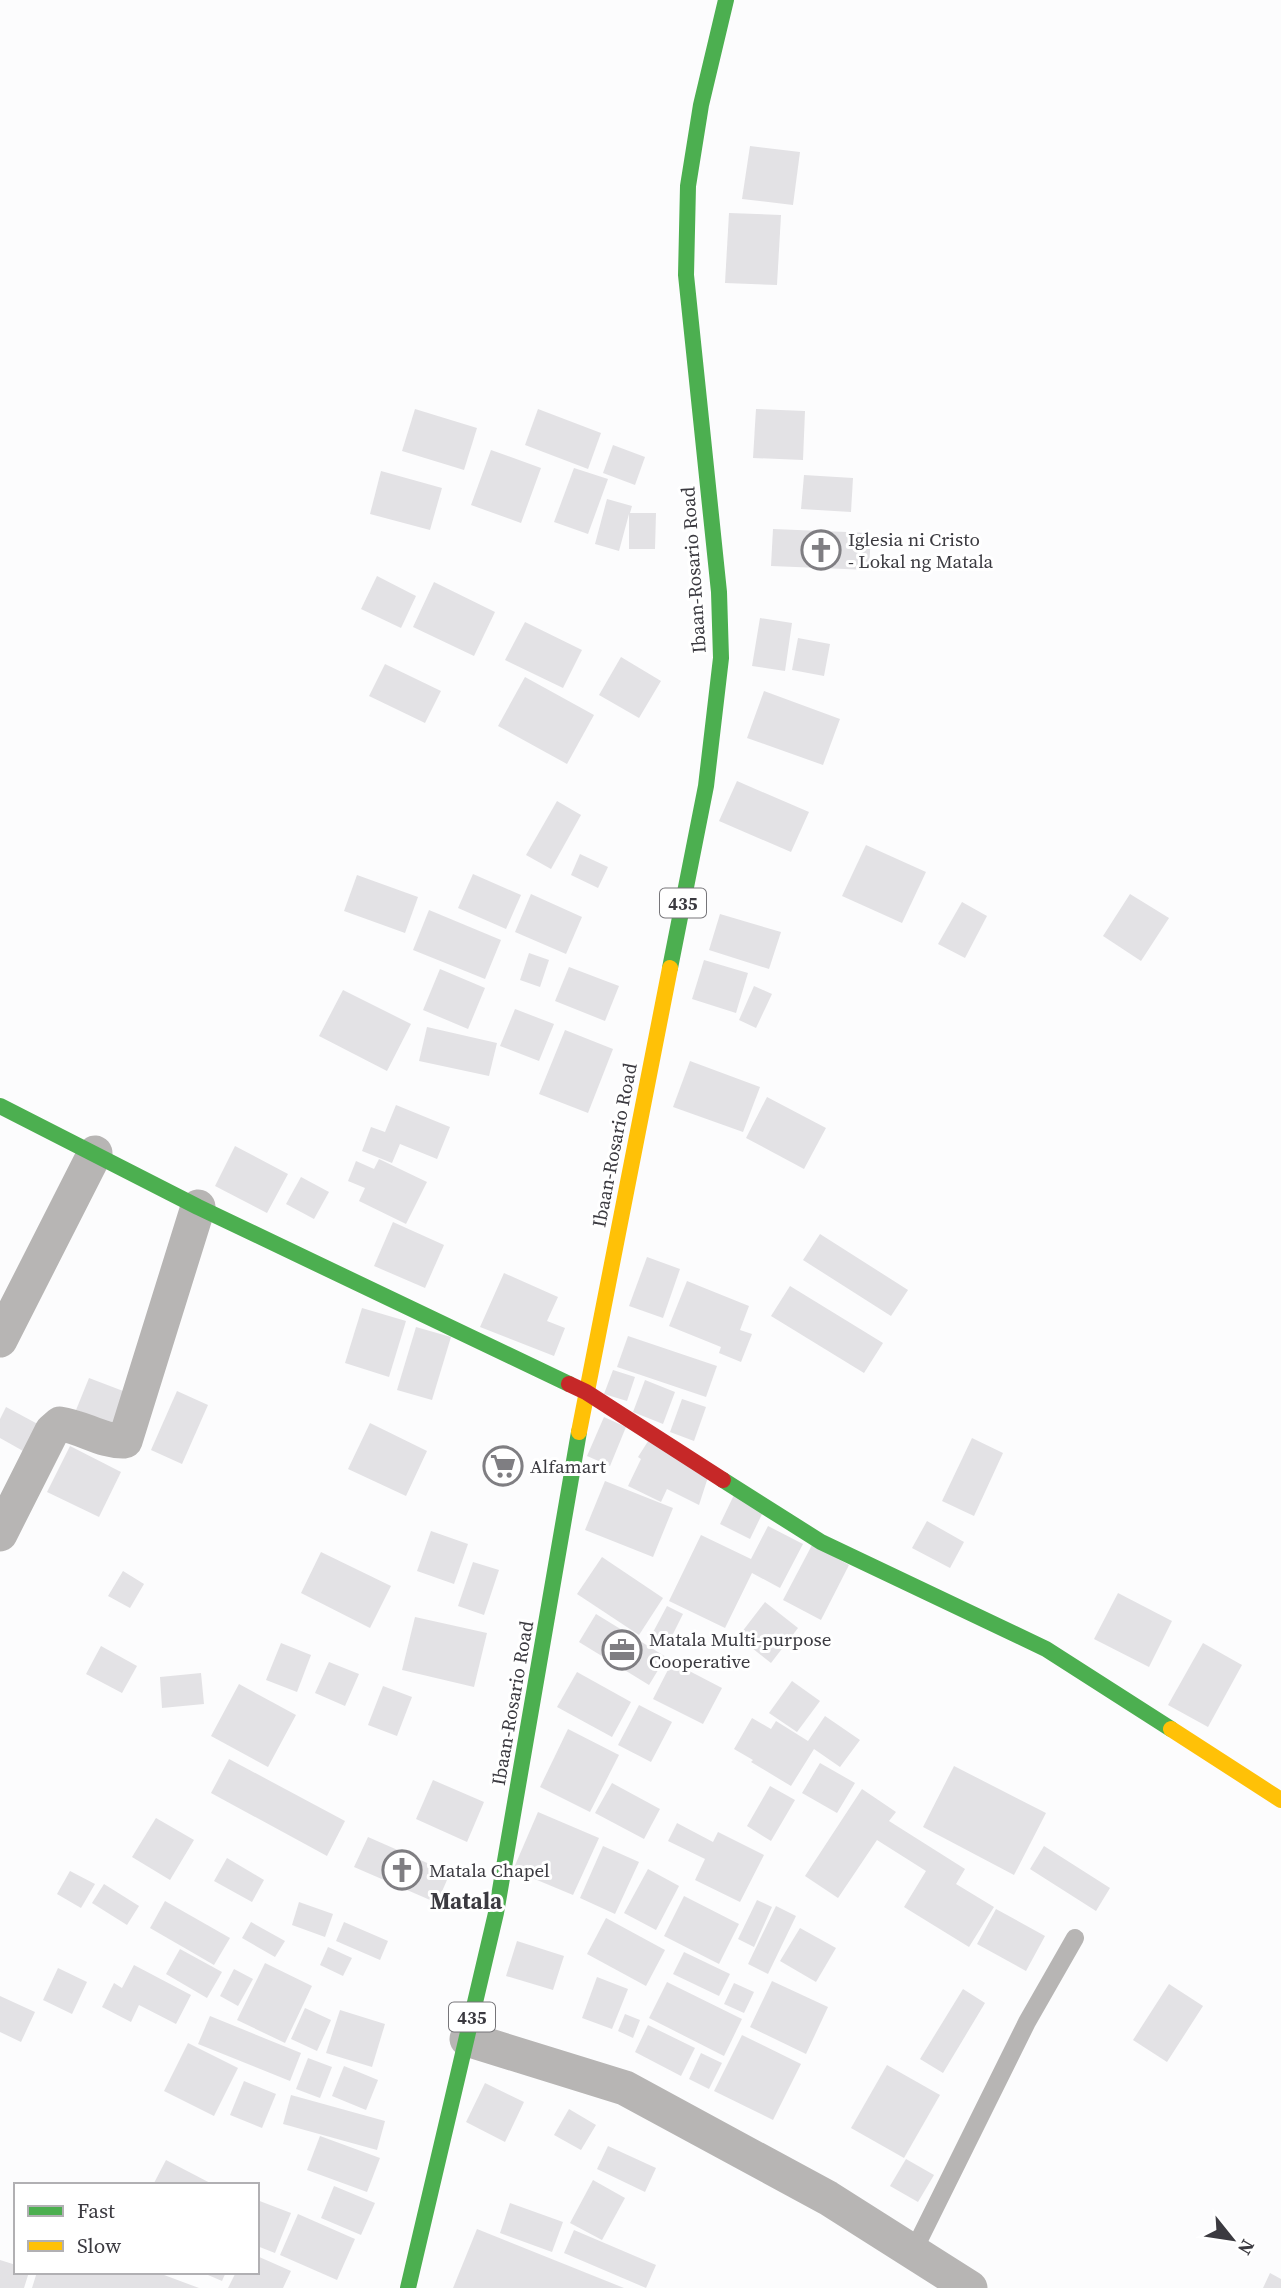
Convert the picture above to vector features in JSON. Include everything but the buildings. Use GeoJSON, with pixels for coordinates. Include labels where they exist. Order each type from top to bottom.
{"type":"FeatureCollection","features":[{"type":"Feature","properties":{"kind":"main road","name":"Ibaan-Rosario Road"},"geometry":{"type":"LineString","coordinates":[[408,2288],[496,1913],[586,1392],[706,786],[721,658],[719,592],[686,275],[688,186],[701,105],[726,0]]}},
{"type":"Feature","properties":{"kind":"main road"},"geometry":{"type":"LineString","coordinates":[[0,1106],[198,1207],[586,1392],[821,1542],[1046,1649],[1281,1800]]}},
{"type":"Feature","properties":{"kind":"street"},"geometry":{"type":"LineString","coordinates":[[0,1340],[95,1153]]}},
{"type":"Feature","properties":{"kind":"street"},"geometry":{"type":"LineString","coordinates":[[0,1534],[52,1431],[60,1424],[112,1442],[125,1441],[198,1207]]}},
{"type":"Feature","properties":{"kind":"street"},"geometry":{"type":"LineString","coordinates":[[467,2039],[625,2088],[828,2198],[970,2288]]}},
{"type":"Feature","properties":{"kind":"lane"},"geometry":{"type":"LineString","coordinates":[[913,2252],[1027,2022],[1076,1938]]}},
{"type":"Feature","properties":{"kind":"traffic: fast"},"geometry":{"type":"LineString","coordinates":[[670,968],[706,786],[721,658],[719,592],[686,275],[688,186],[701,105],[726,0]]}},
{"type":"Feature","properties":{"kind":"traffic: fast"},"geometry":{"type":"LineString","coordinates":[[0,1106],[198,1207],[569,1384]]}},
{"type":"Feature","properties":{"kind":"traffic: fast"},"geometry":{"type":"LineString","coordinates":[[408,2288],[496,1913],[579,1432]]}},
{"type":"Feature","properties":{"kind":"traffic: fast"},"geometry":{"type":"LineString","coordinates":[[723,1480],[821,1542],[1046,1649],[1171,1729]]}},
{"type":"Feature","properties":{"kind":"traffic: slow"},"geometry":{"type":"LineString","coordinates":[[579,1432],[670,968]]}},
{"type":"Feature","properties":{"kind":"traffic: slow"},"geometry":{"type":"LineString","coordinates":[[1171,1729],[1281,1800]]}},
{"type":"Feature","properties":{"kind":"traffic: jam"},"geometry":{"type":"LineString","coordinates":[[569,1384],[586,1392],[723,1480]]}},
{"type":"Feature","properties":{"kind":"place","name":"Iglesia ni Cristo - Lokal ng Matala"},"geometry":{"type":"Point","coordinates":[821,550]}},
{"type":"Feature","properties":{"kind":"place","name":"Alfamart"},"geometry":{"type":"Point","coordinates":[503,1466]}},
{"type":"Feature","properties":{"kind":"place","name":"Matala Multi-purpose Cooperative"},"geometry":{"type":"Point","coordinates":[622,1650]}},
{"type":"Feature","properties":{"kind":"place","name":"Matala Chapel"},"geometry":{"type":"Point","coordinates":[402,1870]}},
{"type":"Feature","properties":{"kind":"district","name":"Matala"},"geometry":{"type":"Point","coordinates":[466,1901]}}]}
